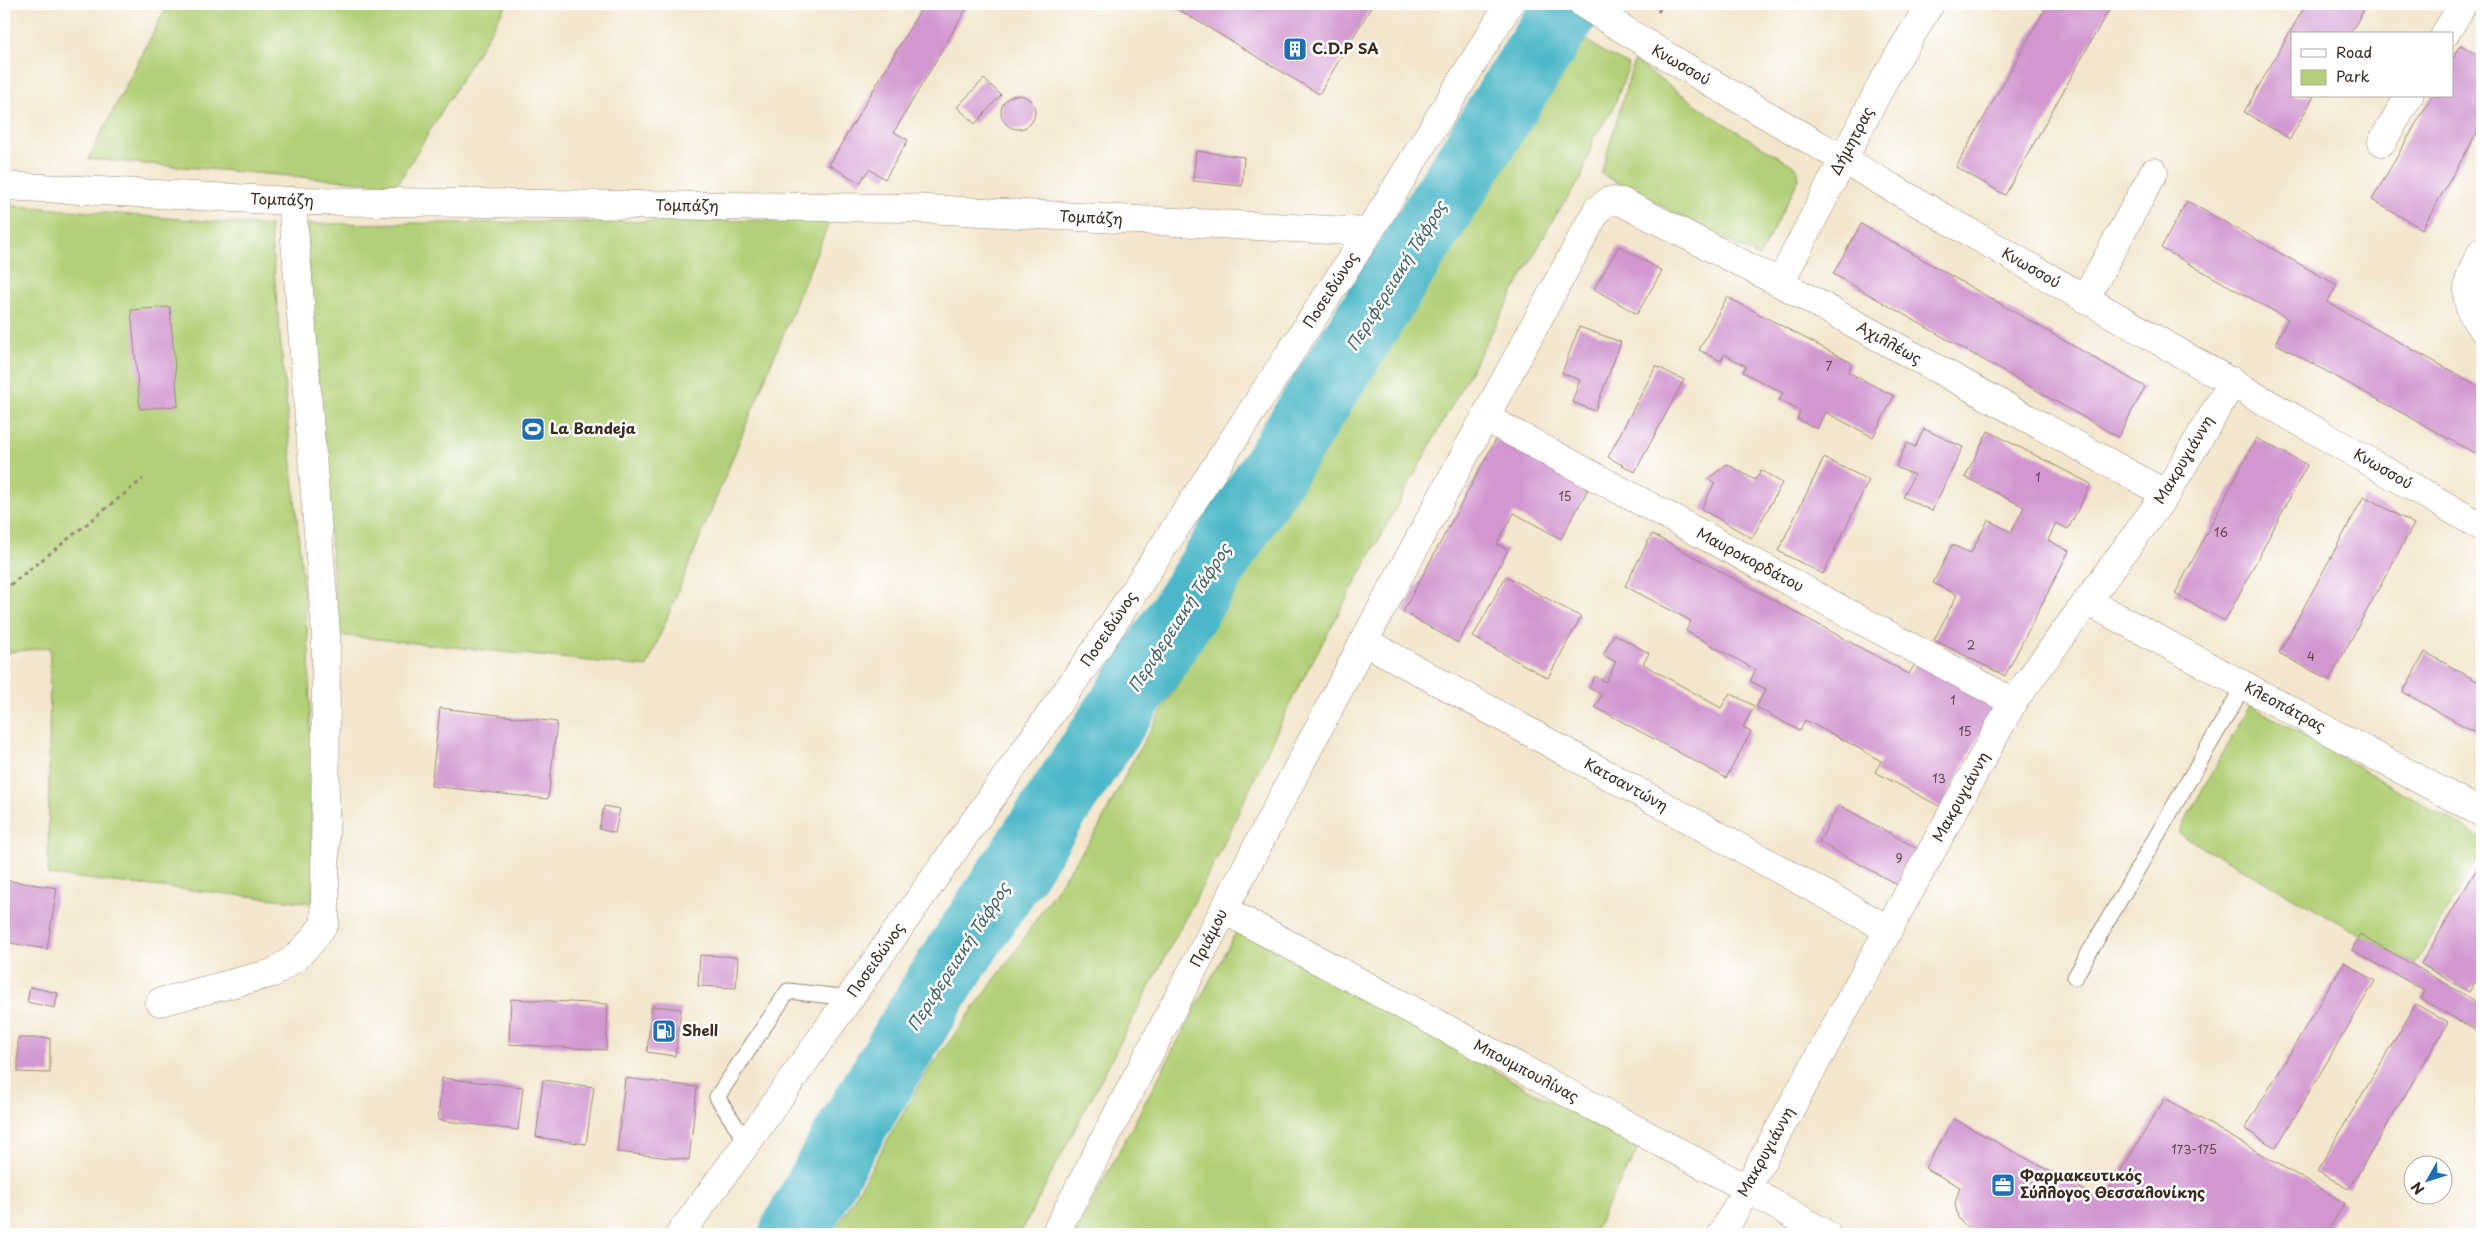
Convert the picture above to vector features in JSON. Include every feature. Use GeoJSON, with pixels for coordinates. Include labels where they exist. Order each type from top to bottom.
{"type":"FeatureCollection","features":[{"type":"Feature","properties":{"kind":"street","name":"Ποσειδώνος"},"geometry":{"type":"LineString","coordinates":[[680,1234],[747,1143],[1095,651],[1369,232],[1509,4]]}},
{"type":"Feature","properties":{"kind":"street","name":"Κνωσσού"},"geometry":{"type":"LineString","coordinates":[[1583,4],[1652,48],[1842,159],[2232,381],[2482,527]]}},
{"type":"Feature","properties":{"kind":"street","name":"Δήμητρας"},"geometry":{"type":"LineString","coordinates":[[1780,283],[1884,80],[1930,4]]}},
{"type":"Feature","properties":{"kind":"street"},"geometry":{"type":"LineString","coordinates":[[2446,32],[2463,4]]}},
{"type":"Feature","properties":{"kind":"street"},"geometry":{"type":"LineString","coordinates":[[2382,142],[2408,98]]}},
{"type":"Feature","properties":{"kind":"street"},"geometry":{"type":"LineString","coordinates":[[2085,299],[2154,172]]}},
{"type":"Feature","properties":{"kind":"street","name":"Τομπάζη"},"geometry":{"type":"LineString","coordinates":[[4,186],[292,201],[906,208],[1369,232]]}},
{"type":"Feature","properties":{"kind":"street"},"geometry":{"type":"LineString","coordinates":[[160,1002],[273,973],[294,959],[311,942],[325,923],[326,634],[292,201]]}},
{"type":"Feature","properties":{"kind":"street","name":"Αχιλλέως"},"geometry":{"type":"LineString","coordinates":[[1608,201],[1622,202],[1780,283],[2166,494]]}},
{"type":"Feature","properties":{"kind":"street","name":"Πριάμου"},"geometry":{"type":"LineString","coordinates":[[1055,1234],[1364,641],[1598,210],[1608,201]]}},
{"type":"Feature","properties":{"kind":"street"},"geometry":{"type":"LineString","coordinates":[[2482,250],[2472,268],[2466,285],[2469,302],[2482,328]]}},
{"type":"Feature","properties":{"kind":"street","name":"Μακρυγιάννη"},"geometry":{"type":"LineString","coordinates":[[1722,1234],[2013,702],[2166,494],[2232,381]]}},
{"type":"Feature","properties":{"kind":"street","name":"Μαυροκορδάτου"},"geometry":{"type":"LineString","coordinates":[[1486,418],[2013,702]]}},
{"type":"Feature","properties":{"kind":"street","name":"Κλεοπάτρας"},"geometry":{"type":"LineString","coordinates":[[2088,601],[2482,813]]}},
{"type":"Feature","properties":{"kind":"street","name":"Κατσαντώνη"},"geometry":{"type":"LineString","coordinates":[[1364,641],[1888,929]]}},
{"type":"Feature","properties":{"kind":"street","name":"Μπουμπουλίνας"},"geometry":{"type":"LineString","coordinates":[[1224,910],[1746,1188],[1826,1234]]}},
{"type":"Feature","properties":{"kind":"lane"},"geometry":{"type":"LineString","coordinates":[[2075,977],[2244,685]]}},
{"type":"Feature","properties":{"kind":"lane"},"geometry":{"type":"LineString","coordinates":[[747,1143],[717,1097],[788,992],[850,998]]}},
{"type":"Feature","properties":{"kind":"path"},"geometry":{"type":"LineString","coordinates":[[4,590],[143,479]]}},
{"type":"Feature","properties":{"kind":"green space"},"geometry":{"type":"Polygon","coordinates":[[[168,4],[507,4],[397,185],[88,159],[168,4]]]}},
{"type":"Feature","properties":{"kind":"green space"},"geometry":{"type":"Polygon","coordinates":[[[1578,33],[1603,52],[1629,65],[1613,109],[1594,137],[1581,179],[1555,216],[1293,697],[1219,854],[1020,1234],[833,1234],[929,1069],[1015,952],[1098,829],[1134,758],[1306,466],[1578,33]]]}},
{"type":"Feature","properties":{"kind":"green space"},"geometry":{"type":"Polygon","coordinates":[[[1634,61],[1717,119],[1797,168],[1799,179],[1759,257],[1601,174],[1634,61]]]}},
{"type":"Feature","properties":{"kind":"green space"},"geometry":{"type":"Polygon","coordinates":[[[4,205],[270,226],[309,650],[313,903],[48,875],[50,647],[4,653],[4,205]]]}},
{"type":"Feature","properties":{"kind":"green space","name":"La Bandeja"},"geometry":{"type":"Polygon","coordinates":[[[830,220],[647,667],[338,635],[305,224],[830,220]]]}},
{"type":"Feature","properties":{"kind":"green space"},"geometry":{"type":"Polygon","coordinates":[[[2250,705],[2482,838],[2482,851],[2415,965],[2178,833],[2250,705]]]}},
{"type":"Feature","properties":{"kind":"green space"},"geometry":{"type":"Polygon","coordinates":[[[1237,930],[1638,1149],[1592,1234],[1075,1234],[1237,930]]]}},
{"type":"Feature","properties":{"kind":"building"},"geometry":{"type":"Polygon","coordinates":[[[924,4],[969,4],[894,132],[908,140],[885,179],[869,169],[860,183],[829,165],[924,4]]]}},
{"type":"Feature","properties":{"kind":"building","name":"C.D.P SA"},"geometry":{"type":"Polygon","coordinates":[[[1169,4],[1373,4],[1319,94],[1169,4]]]}},
{"type":"Feature","properties":{"kind":"building"},"geometry":{"type":"Polygon","coordinates":[[[2048,4],[2112,4],[2005,195],[1956,167],[2048,4]]]}},
{"type":"Feature","properties":{"kind":"building"},"geometry":{"type":"Polygon","coordinates":[[[2306,4],[2367,4],[2351,32],[2291,32],[2291,98],[2313,98],[2290,139],[2244,112],[2306,4]]]}},
{"type":"Feature","properties":{"kind":"building"},"geometry":{"type":"Polygon","coordinates":[[[2461,45],[2482,58],[2482,124],[2422,229],[2372,200],[2431,98],[2454,98],[2454,57],[2461,45]]]}},
{"type":"Feature","properties":{"kind":"building"},"geometry":{"type":"Polygon","coordinates":[[[984,79],[1001,95],[975,124],[957,107],[984,79]]]}},
{"type":"Feature","properties":{"kind":"building"},"geometry":{"type":"Polygon","coordinates":[[[1018,95],[1025,96],[1030,100],[1034,105],[1034,119],[1030,124],[1025,128],[1018,129],[1011,128],[1006,124],[1002,119],[1001,112],[1002,105],[1006,100],[1011,96],[1018,95]]]}},
{"type":"Feature","properties":{"kind":"building"},"geometry":{"type":"Polygon","coordinates":[[[1196,151],[1244,157],[1242,186],[1193,181],[1196,151]]]}},
{"type":"Feature","properties":{"kind":"building"},"geometry":{"type":"Polygon","coordinates":[[[2187,201],[2337,285],[2327,302],[2482,388],[2482,457],[2275,343],[2288,319],[2161,248],[2187,201]]]}},
{"type":"Feature","properties":{"kind":"building"},"geometry":{"type":"Polygon","coordinates":[[[1861,224],[2145,387],[2118,437],[1833,274],[1861,224]]]}},
{"type":"Feature","properties":{"kind":"building"},"geometry":{"type":"Polygon","coordinates":[[[1619,246],[1662,271],[1637,314],[1594,289],[1619,246]]]}},
{"type":"Feature","properties":{"kind":"building"},"geometry":{"type":"Polygon","coordinates":[[[1727,297],[1852,363],[1848,372],[1894,396],[1873,437],[1825,412],[1817,429],[1797,419],[1800,411],[1779,400],[1783,393],[1743,372],[1746,366],[1724,354],[1721,361],[1699,350],[1727,297]]]}},
{"type":"Feature","properties":{"kind":"building"},"geometry":{"type":"Polygon","coordinates":[[[170,307],[178,406],[140,409],[131,310],[170,307]]]}},
{"type":"Feature","properties":{"kind":"building"},"geometry":{"type":"Polygon","coordinates":[[[1579,327],[1621,342],[1595,411],[1572,402],[1580,380],[1562,373],[1579,327]]]}},
{"type":"Feature","properties":{"kind":"building"},"geometry":{"type":"Polygon","coordinates":[[[1656,366],[1684,380],[1635,472],[1608,457],[1656,366]]]}},
{"type":"Feature","properties":{"kind":"building"},"geometry":{"type":"Polygon","coordinates":[[[1924,429],[1963,447],[1932,511],[1903,497],[1914,475],[1896,467],[1907,443],[1915,447],[1924,429]]]}},
{"type":"Feature","properties":{"kind":"building"},"geometry":{"type":"Polygon","coordinates":[[[1988,431],[2091,484],[2068,529],[2056,523],[2048,540],[2069,551],[2005,676],[1934,640],[1957,595],[1933,583],[1952,545],[1971,553],[1988,520],[2011,532],[2024,507],[1965,477],[1988,431]]]}},
{"type":"Feature","properties":{"kind":"building"},"geometry":{"type":"Polygon","coordinates":[[[2256,438],[2307,465],[2225,621],[2175,594],[2256,438]]]}},
{"type":"Feature","properties":{"kind":"building"},"geometry":{"type":"Polygon","coordinates":[[[1496,439],[1588,489],[1561,539],[1514,513],[1497,544],[1508,550],[1458,643],[1403,612],[1496,439]]]}},
{"type":"Feature","properties":{"kind":"building"},"geometry":{"type":"Polygon","coordinates":[[[1824,458],[1869,480],[1823,574],[1778,551],[1824,458]]]}},
{"type":"Feature","properties":{"kind":"building"},"geometry":{"type":"Polygon","coordinates":[[[1727,464],[1755,480],[1761,470],[1782,483],[1752,538],[1701,509],[1715,483],[1708,479],[1727,464]]]}},
{"type":"Feature","properties":{"kind":"building"},"geometry":{"type":"Polygon","coordinates":[[[2364,496],[2414,524],[2329,680],[2279,653],[2364,496]]]}},
{"type":"Feature","properties":{"kind":"building"},"geometry":{"type":"Polygon","coordinates":[[[1652,534],[1909,674],[1917,661],[1995,706],[1941,807],[1875,772],[1881,761],[1851,744],[1805,720],[1800,731],[1756,707],[1766,689],[1750,681],[1756,670],[1686,631],[1691,621],[1625,586],[1652,534]]]}},
{"type":"Feature","properties":{"kind":"building"},"geometry":{"type":"Polygon","coordinates":[[[1506,576],[1581,617],[1548,678],[1473,637],[1506,576]]]}},
{"type":"Feature","properties":{"kind":"building"},"geometry":{"type":"Polygon","coordinates":[[[1614,634],[1649,653],[1643,664],[1721,708],[1730,693],[1754,706],[1743,727],[1751,732],[1726,778],[1595,707],[1602,695],[1589,688],[1595,676],[1606,682],[1616,662],[1603,655],[1614,634]]]}},
{"type":"Feature","properties":{"kind":"building"},"geometry":{"type":"Polygon","coordinates":[[[2425,652],[2482,684],[2482,736],[2403,692],[2425,652]]]}},
{"type":"Feature","properties":{"kind":"building"},"geometry":{"type":"Polygon","coordinates":[[[440,708],[557,722],[548,799],[431,786],[440,708]]]}},
{"type":"Feature","properties":{"kind":"building"},"geometry":{"type":"Polygon","coordinates":[[[1839,805],[1918,849],[1898,885],[1819,842],[1839,805]]]}},
{"type":"Feature","properties":{"kind":"building"},"geometry":{"type":"Polygon","coordinates":[[[604,806],[620,809],[615,833],[599,829],[604,806]]]}},
{"type":"Feature","properties":{"kind":"building"},"geometry":{"type":"Polygon","coordinates":[[[2482,860],[2482,970],[2469,992],[2421,964],[2482,860]]]}},
{"type":"Feature","properties":{"kind":"building"},"geometry":{"type":"Polygon","coordinates":[[[4,880],[57,888],[47,949],[4,942],[4,880]]]}},
{"type":"Feature","properties":{"kind":"building"},"geometry":{"type":"Polygon","coordinates":[[[2360,934],[2482,1005],[2482,1034],[2421,999],[2425,991],[2352,950],[2360,934]]]}},
{"type":"Feature","properties":{"kind":"building"},"geometry":{"type":"Polygon","coordinates":[[[700,955],[738,957],[736,988],[698,986],[700,955]]]}},
{"type":"Feature","properties":{"kind":"building"},"geometry":{"type":"Polygon","coordinates":[[[2344,962],[2375,981],[2276,1148],[2245,1129],[2344,962]]]}},
{"type":"Feature","properties":{"kind":"building"},"geometry":{"type":"Polygon","coordinates":[[[30,987],[58,993],[55,1008],[27,1002],[30,987]]]}},
{"type":"Feature","properties":{"kind":"building"},"geometry":{"type":"Polygon","coordinates":[[[511,999],[608,1004],[606,1050],[509,1044],[511,999]]]}},
{"type":"Feature","properties":{"kind":"building"},"geometry":{"type":"Polygon","coordinates":[[[2416,1004],[2448,1023],[2349,1189],[2317,1171],[2416,1004]]]}},
{"type":"Feature","properties":{"kind":"building","name":"Shell"},"geometry":{"type":"Polygon","coordinates":[[[652,1006],[681,1009],[675,1056],[647,1052],[652,1006]]]}},
{"type":"Feature","properties":{"kind":"building"},"geometry":{"type":"Polygon","coordinates":[[[18,1038],[50,1038],[50,1073],[18,1072],[18,1038]]]}},
{"type":"Feature","properties":{"kind":"building"},"geometry":{"type":"Polygon","coordinates":[[[442,1078],[523,1087],[518,1130],[438,1120],[442,1078]]]}},
{"type":"Feature","properties":{"kind":"building"},"geometry":{"type":"Polygon","coordinates":[[[625,1078],[697,1087],[689,1160],[617,1152],[625,1078]]]}},
{"type":"Feature","properties":{"kind":"building"},"geometry":{"type":"Polygon","coordinates":[[[543,1080],[594,1087],[586,1144],[536,1137],[543,1080]]]}},
{"type":"Feature","properties":{"kind":"building"},"geometry":{"type":"Polygon","coordinates":[[[2165,1098],[2345,1203],[2326,1234],[2038,1234],[2023,1226],[2014,1234],[1974,1234],[1958,1218],[1955,1203],[1960,1187],[1925,1168],[1954,1119],[2103,1200],[2165,1098]]]}},
{"type":"Feature","properties":{"kind":"waterway","name":"Περιφερειακή Τάφρος"},"geometry":{"type":"LineString","coordinates":[[793,1234],[836,1155],[940,982],[1164,643],[1569,4]]}},
{"type":"Feature","properties":{"kind":"place","name":"C.D.P SA"},"geometry":{"type":"Point","coordinates":[1295,49]}},
{"type":"Feature","properties":{"kind":"place","name":"La Bandeja"},"geometry":{"type":"Point","coordinates":[533,429]}},
{"type":"Feature","properties":{"kind":"place","name":"Shell"},"geometry":{"type":"Point","coordinates":[664,1031]}},
{"type":"Feature","properties":{"kind":"place","name":"Φαρμακευτικός Σύλλογος Θεσσαλονίκης"},"geometry":{"type":"Point","coordinates":[2003,1185]}}]}
